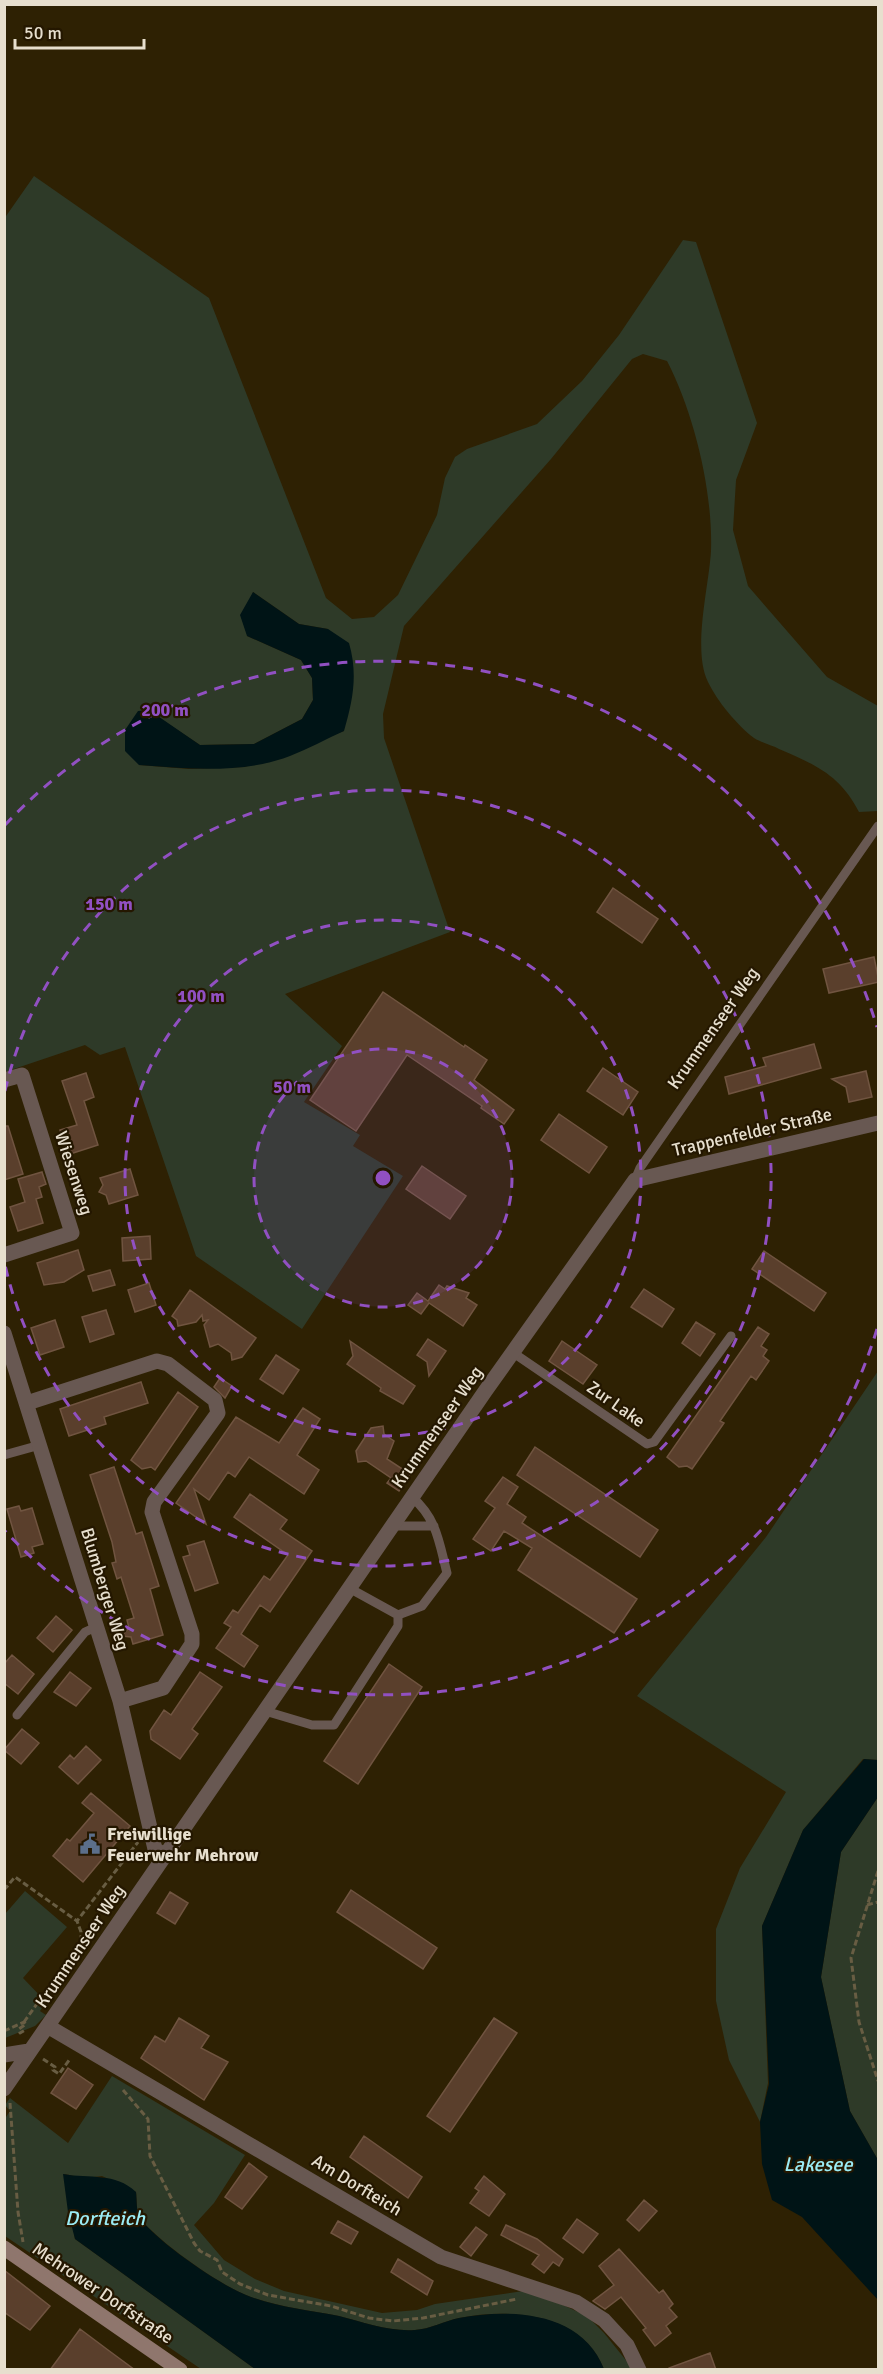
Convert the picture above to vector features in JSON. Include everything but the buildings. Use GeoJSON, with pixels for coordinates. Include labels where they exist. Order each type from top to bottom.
{"type":"FeatureCollection","features":[{"type":"Feature","properties":{"kind":"main road","name":"Mehrower Dorfstraße"},"geometry":{"type":"LineString","coordinates":[[4,2248],[180,2370]]}},
{"type":"Feature","properties":{"kind":"street","name":"Wiesenweg"},"geometry":{"type":"LineString","coordinates":[[4,1080],[22,1075],[72,1233],[4,1255]]}},
{"type":"Feature","properties":{"kind":"street","name":"Trappenfelder Straße"},"geometry":{"type":"LineString","coordinates":[[635,1180],[879,1123]]}},
{"type":"Feature","properties":{"kind":"street","name":"Krummenseer Weg"},"geometry":{"type":"LineString","coordinates":[[7,2092],[49,2026],[412,1497],[635,1180]]}},
{"type":"Feature","properties":{"kind":"street","name":"Blumberger Weg"},"geometry":{"type":"LineString","coordinates":[[4,1333],[120,1701],[155,1849],[165,1856]]}},
{"type":"Feature","properties":{"kind":"street"},"geometry":{"type":"LineString","coordinates":[[27,1403],[157,1360],[168,1364],[215,1400],[218,1413],[154,1502],[152,1512],[192,1634],[192,1644],[162,1688],[120,1701]]}},
{"type":"Feature","properties":{"kind":"street","name":"Am Dorfteich"},"geometry":{"type":"LineString","coordinates":[[49,2026],[441,2257],[576,2302],[604,2320],[627,2345],[639,2370]]}},
{"type":"Feature","properties":{"kind":"street"},"geometry":{"type":"LineString","coordinates":[[4,2055],[33,2053]]}},
{"type":"Feature","properties":{"kind":"lane","name":"Krummenseer Weg"},"geometry":{"type":"LineString","coordinates":[[635,1180],[640,1168],[694,1089],[879,826]]}},
{"type":"Feature","properties":{"kind":"lane","name":"Zur Lake"},"geometry":{"type":"LineString","coordinates":[[512,1352],[647,1444],[654,1442],[731,1336]]}},
{"type":"Feature","properties":{"kind":"lane"},"geometry":{"type":"LineString","coordinates":[[4,1455],[40,1445]]}},
{"type":"Feature","properties":{"kind":"lane"},"geometry":{"type":"LineString","coordinates":[[350,1588],[398,1615],[422,1606],[447,1573],[428,1510],[412,1497]]}},
{"type":"Feature","properties":{"kind":"lane"},"geometry":{"type":"LineString","coordinates":[[393,1526],[434,1526]]}},
{"type":"Feature","properties":{"kind":"lane"},"geometry":{"type":"LineString","coordinates":[[265,1711],[312,1725],[334,1725],[399,1626],[398,1615]]}},
{"type":"Feature","properties":{"kind":"lane"},"geometry":{"type":"LineString","coordinates":[[17,1715],[85,1632],[96,1628]]}},
{"type":"Feature","properties":{"kind":"path"},"geometry":{"type":"LineString","coordinates":[[77,1921],[150,1826]]}},
{"type":"Feature","properties":{"kind":"path"},"geometry":{"type":"LineString","coordinates":[[879,1871],[851,1958],[859,2022],[879,2081]]}},
{"type":"Feature","properties":{"kind":"path"},"geometry":{"type":"LineString","coordinates":[[4,1890],[15,1877],[77,1921],[81,1932],[81,1942],[24,2022]]}},
{"type":"Feature","properties":{"kind":"path"},"geometry":{"type":"LineString","coordinates":[[867,1905],[879,1902]]}},
{"type":"Feature","properties":{"kind":"path"},"geometry":{"type":"LineString","coordinates":[[33,2053],[55,2067],[53,2070],[59,2074]]}},
{"type":"Feature","properties":{"kind":"path"},"geometry":{"type":"LineString","coordinates":[[114,2066],[118,2085],[148,2119],[150,2156],[194,2243],[200,2252],[217,2259],[222,2272],[240,2284],[268,2295],[393,2321],[423,2318],[469,2307],[513,2301],[540,2289]]}},
{"type":"Feature","properties":{"kind":"path"},"geometry":{"type":"LineString","coordinates":[[7,2092],[18,2212],[23,2241]]}},
{"type":"Feature","properties":{"kind":"green space"},"geometry":{"type":"Polygon","coordinates":[[[34,176],[209,298],[326,598],[352,619],[374,617],[398,595],[437,515],[445,478],[455,457],[467,449],[537,424],[582,381],[619,335],[683,240],[696,242],[757,423],[736,480],[733,530],[748,586],[827,677],[878,706],[878,811],[859,812],[852,799],[835,780],[816,766],[754,738],[722,705],[708,682],[703,669],[701,653],[711,551],[711,528],[700,453],[686,404],[667,361],[643,354],[632,359],[551,459],[404,626],[383,714],[384,738],[450,932],[285,994],[342,1046],[304,1102],[360,1135],[353,1146],[403,1176],[302,1329],[196,1256],[125,1047],[100,1055],[85,1045],[5,1072],[4,219],[34,176]],[[253,592],[247,636],[301,660],[312,678],[313,700],[302,719],[254,744],[200,745],[149,711],[139,765],[189,769],[245,767],[344,731],[328,629],[299,624],[253,592]]]}},
{"type":"Feature","properties":{"kind":"green space"},"geometry":{"type":"Polygon","coordinates":[[[878,1371],[878,1760],[863,1759],[803,1830],[762,1926],[768,2083],[760,2122],[729,2060],[716,2001],[716,1929],[740,1868],[786,1792],[637,1696],[766,1537],[878,1371]]]}},
{"type":"Feature","properties":{"kind":"green space"},"geometry":{"type":"Polygon","coordinates":[[[878,1797],[878,2160],[850,2111],[821,1977],[841,1852],[878,1797]]]}},
{"type":"Feature","properties":{"kind":"green space"},"geometry":{"type":"Polygon","coordinates":[[[25,1891],[67,1927],[23,1978],[46,2002],[40,2011],[46,2015],[35,2026],[5,2038],[5,1914],[25,1891]]]}},
{"type":"Feature","properties":{"kind":"green space"},"geometry":{"type":"Polygon","coordinates":[[[112,2076],[245,2155],[214,2203],[194,2225],[224,2260],[255,2279],[284,2291],[382,2313],[417,2310],[435,2304],[530,2290],[587,2316],[633,2369],[604,2369],[594,2350],[580,2336],[543,2319],[522,2315],[480,2315],[459,2318],[432,2327],[406,2330],[386,2328],[257,2299],[221,2282],[148,2228],[140,2218],[137,2209],[136,2192],[102,2176],[85,2178],[64,2174],[75,2239],[255,2369],[201,2369],[5,2236],[4,2120],[10,2111],[5,2105],[10,2098],[68,2143],[112,2076]]]}},
{"type":"Feature","properties":{"kind":"water"},"geometry":{"type":"Polygon","coordinates":[[[253,592],[299,624],[328,629],[349,643],[354,676],[350,709],[344,731],[290,756],[253,766],[196,769],[139,765],[125,751],[125,730],[138,711],[149,710],[200,745],[254,744],[302,719],[313,700],[312,678],[301,660],[247,636],[240,615],[253,592]]]}},
{"type":"Feature","properties":{"kind":"water","name":"Lakesee"},"geometry":{"type":"Polygon","coordinates":[[[864,1759],[878,1760],[878,1797],[841,1852],[821,1977],[850,2111],[878,2160],[878,2300],[802,2217],[772,2200],[762,2164],[760,2122],[769,2084],[762,1926],[803,1830],[864,1759]]]}},
{"type":"Feature","properties":{"kind":"water","name":"Dorfteich"},"geometry":{"type":"Polygon","coordinates":[[[63,2174],[102,2177],[120,2181],[128,2186],[136,2192],[140,2218],[148,2228],[189,2261],[221,2282],[257,2299],[386,2328],[406,2330],[432,2327],[459,2318],[480,2315],[522,2315],[543,2318],[562,2325],[580,2336],[594,2350],[604,2369],[255,2369],[75,2239],[68,2212],[63,2174]]]}},
{"type":"Feature","properties":{"kind":"place","name":"Freiwillige Feuerwehr Mehrow"},"geometry":{"type":"Point","coordinates":[90,1844]}}]}
